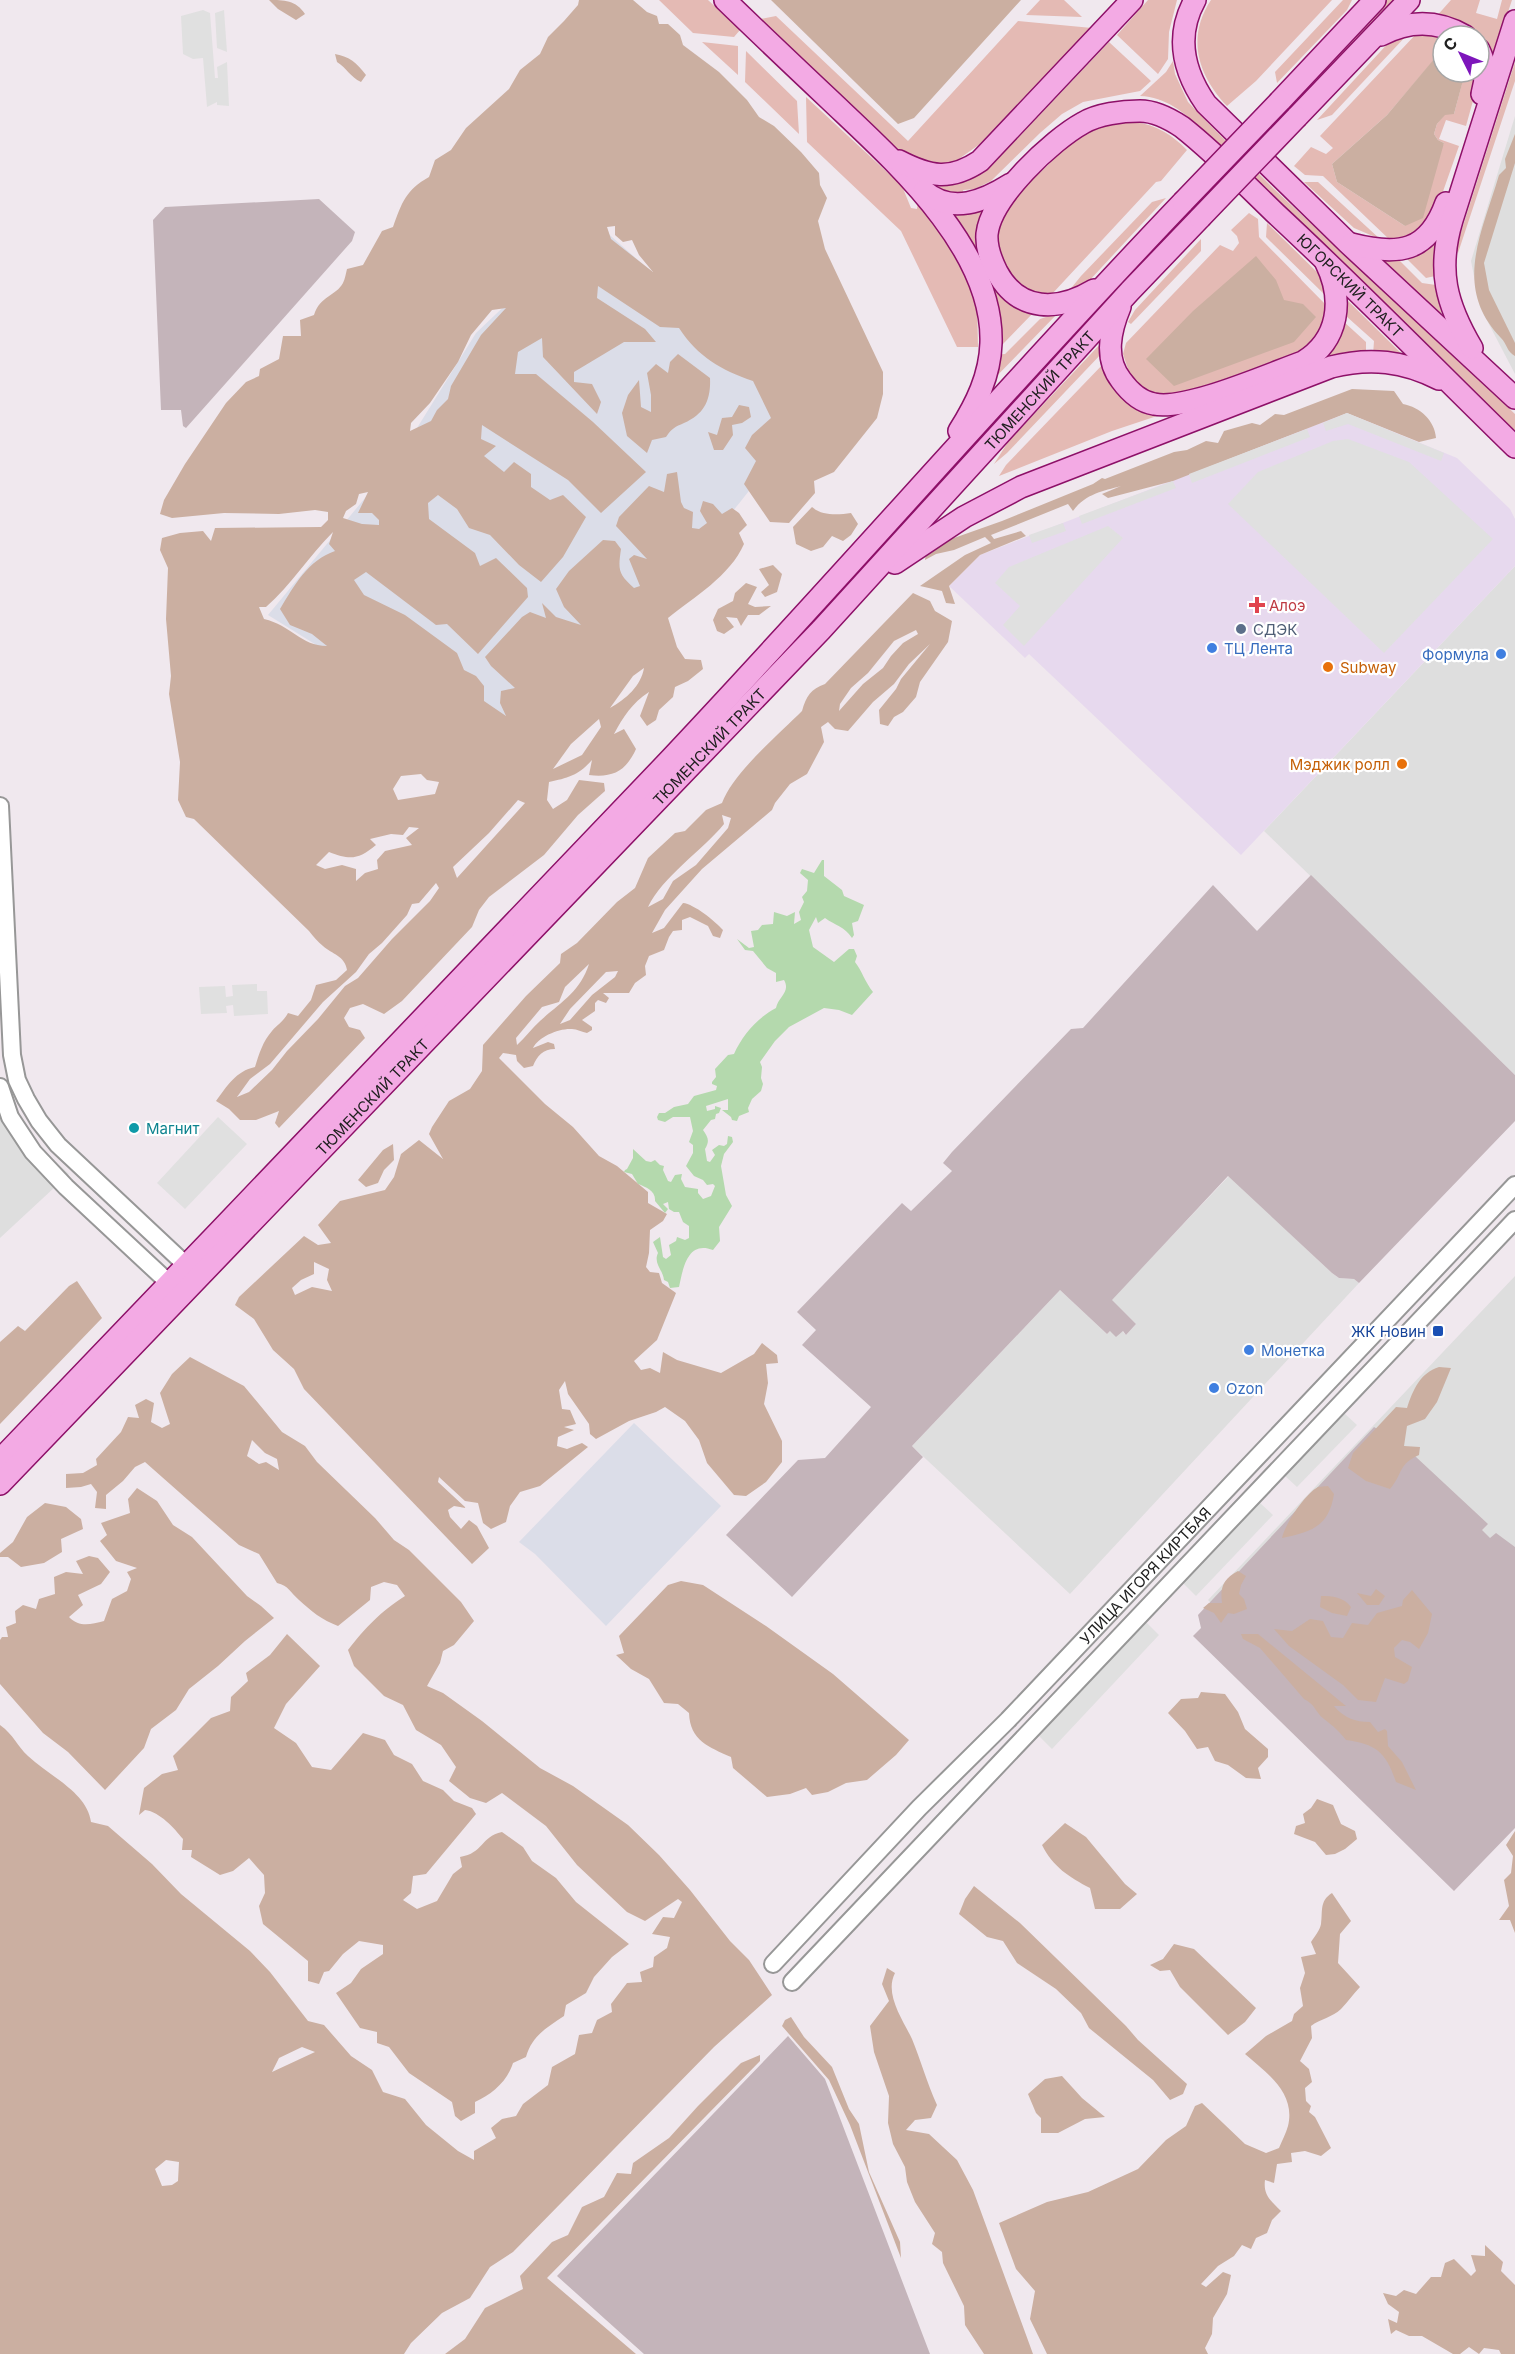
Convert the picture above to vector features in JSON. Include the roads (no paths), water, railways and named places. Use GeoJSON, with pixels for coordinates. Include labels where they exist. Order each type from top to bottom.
{"type":"FeatureCollection","features":[{"type":"Feature","properties":{"kind":"main road"},"geometry":{"type":"LineString","coordinates":[[725,0],[888,155],[912,181],[955,236],[970,260],[984,293],[989,315],[991,342],[981,392],[955,438],[927,479]]}},
{"type":"Feature","properties":{"kind":"main road"},"geometry":{"type":"LineString","coordinates":[[888,155],[916,170],[935,176],[958,173],[970,168],[1132,0]]}},
{"type":"Feature","properties":{"kind":"main road","name":"ЮГОРСКИЙ ТРАКТ"},"geometry":{"type":"LineString","coordinates":[[1195,0],[1184,32],[1183,53],[1194,87],[1206,104],[1348,243],[1508,391]]}},
{"type":"Feature","properties":{"kind":"main road"},"geometry":{"type":"LineString","coordinates":[[1347,29],[1360,0]]}},
{"type":"Feature","properties":{"kind":"main road","name":"ТЮМЕНСКИЙ ТРАКТ"},"geometry":{"type":"LineString","coordinates":[[0,1460],[660,770],[833,584],[1113,275],[1375,0]]}},
{"type":"Feature","properties":{"kind":"main road","name":"ТЮМЕНСКИЙ ТРАКТ"},"geometry":{"type":"LineString","coordinates":[[0,1484],[821,630],[1130,291],[1409,0]]}},
{"type":"Feature","properties":{"kind":"main road"},"geometry":{"type":"LineString","coordinates":[[1508,391],[1475,353],[1456,320],[1446,288],[1445,251],[1452,220],[1515,21]]}},
{"type":"Feature","properties":{"kind":"main road"},"geometry":{"type":"LineString","coordinates":[[1370,41],[1391,29],[1408,24],[1432,24]]}},
{"type":"Feature","properties":{"kind":"main road"},"geometry":{"type":"LineString","coordinates":[[1348,243],[1379,251],[1392,251],[1417,243],[1429,234],[1439,222],[1485,84]]}},
{"type":"Feature","properties":{"kind":"main road","name":"ЮГОРСКИЙ ТРАКТ"},"geometry":{"type":"LineString","coordinates":[[1019,178],[1067,134],[1084,122],[1103,116],[1141,111],[1164,116],[1180,126],[1323,257],[1515,447]]}},
{"type":"Feature","properties":{"kind":"main road"},"geometry":{"type":"LineString","coordinates":[[912,181],[930,196],[946,203],[961,204],[981,200],[1019,178]]}},
{"type":"Feature","properties":{"kind":"main road"},"geometry":{"type":"LineString","coordinates":[[1019,178],[999,205],[987,231],[991,261],[1002,281],[1013,294],[1041,305],[1060,305],[1093,291],[1113,275]]}},
{"type":"Feature","properties":{"kind":"main road"},"geometry":{"type":"LineString","coordinates":[[1130,291],[1115,320],[1109,350],[1118,376],[1137,397],[1153,404],[1187,403],[1303,362],[1314,355],[1326,341],[1335,324],[1337,311],[1335,288],[1323,257]]}},
{"type":"Feature","properties":{"kind":"main road"},"geometry":{"type":"LineString","coordinates":[[821,630],[880,574],[918,546],[994,500],[1331,366],[1353,361],[1386,361],[1425,372],[1452,386]]}},
{"type":"Feature","properties":{"kind":"street"},"geometry":{"type":"LineString","coordinates":[[0,806],[12,1055],[17,1080],[39,1121],[58,1144],[186,1265]]}},
{"type":"Feature","properties":{"kind":"street"},"geometry":{"type":"LineString","coordinates":[[0,1087],[10,1117],[33,1152],[66,1187],[169,1283]]}},
{"type":"Feature","properties":{"kind":"street","name":"УЛИЦА ИГОРЯ КИРТБАЯ"},"geometry":{"type":"LineString","coordinates":[[773,1964],[912,1816],[1008,1720],[1515,1185]]}},
{"type":"Feature","properties":{"kind":"street","name":"УЛИЦА ИГОРЯ КИРТБАЯ"},"geometry":{"type":"LineString","coordinates":[[792,1982],[1515,1220]]}},
{"type":"Feature","properties":{"kind":"place","name":"Алоэ"},"geometry":{"type":"Point","coordinates":[1257,605]}},
{"type":"Feature","properties":{"kind":"place","name":"СДЭК"},"geometry":{"type":"Point","coordinates":[1241,629]}},
{"type":"Feature","properties":{"kind":"place","name":"ТЦ Лента"},"geometry":{"type":"Point","coordinates":[1212,648]}},
{"type":"Feature","properties":{"kind":"place","name":"Формула"},"geometry":{"type":"Point","coordinates":[1501,654]}},
{"type":"Feature","properties":{"kind":"place","name":"Subway"},"geometry":{"type":"Point","coordinates":[1328,667]}},
{"type":"Feature","properties":{"kind":"place","name":"Мэджик ролл"},"geometry":{"type":"Point","coordinates":[1402,764]}},
{"type":"Feature","properties":{"kind":"place","name":"Магнит"},"geometry":{"type":"Point","coordinates":[134,1128]}},
{"type":"Feature","properties":{"kind":"place","name":"ЖК Новин"},"geometry":{"type":"Point","coordinates":[1438,1331]}},
{"type":"Feature","properties":{"kind":"place","name":"Монетка"},"geometry":{"type":"Point","coordinates":[1249,1350]}},
{"type":"Feature","properties":{"kind":"place","name":"Ozon"},"geometry":{"type":"Point","coordinates":[1214,1388]}}]}
